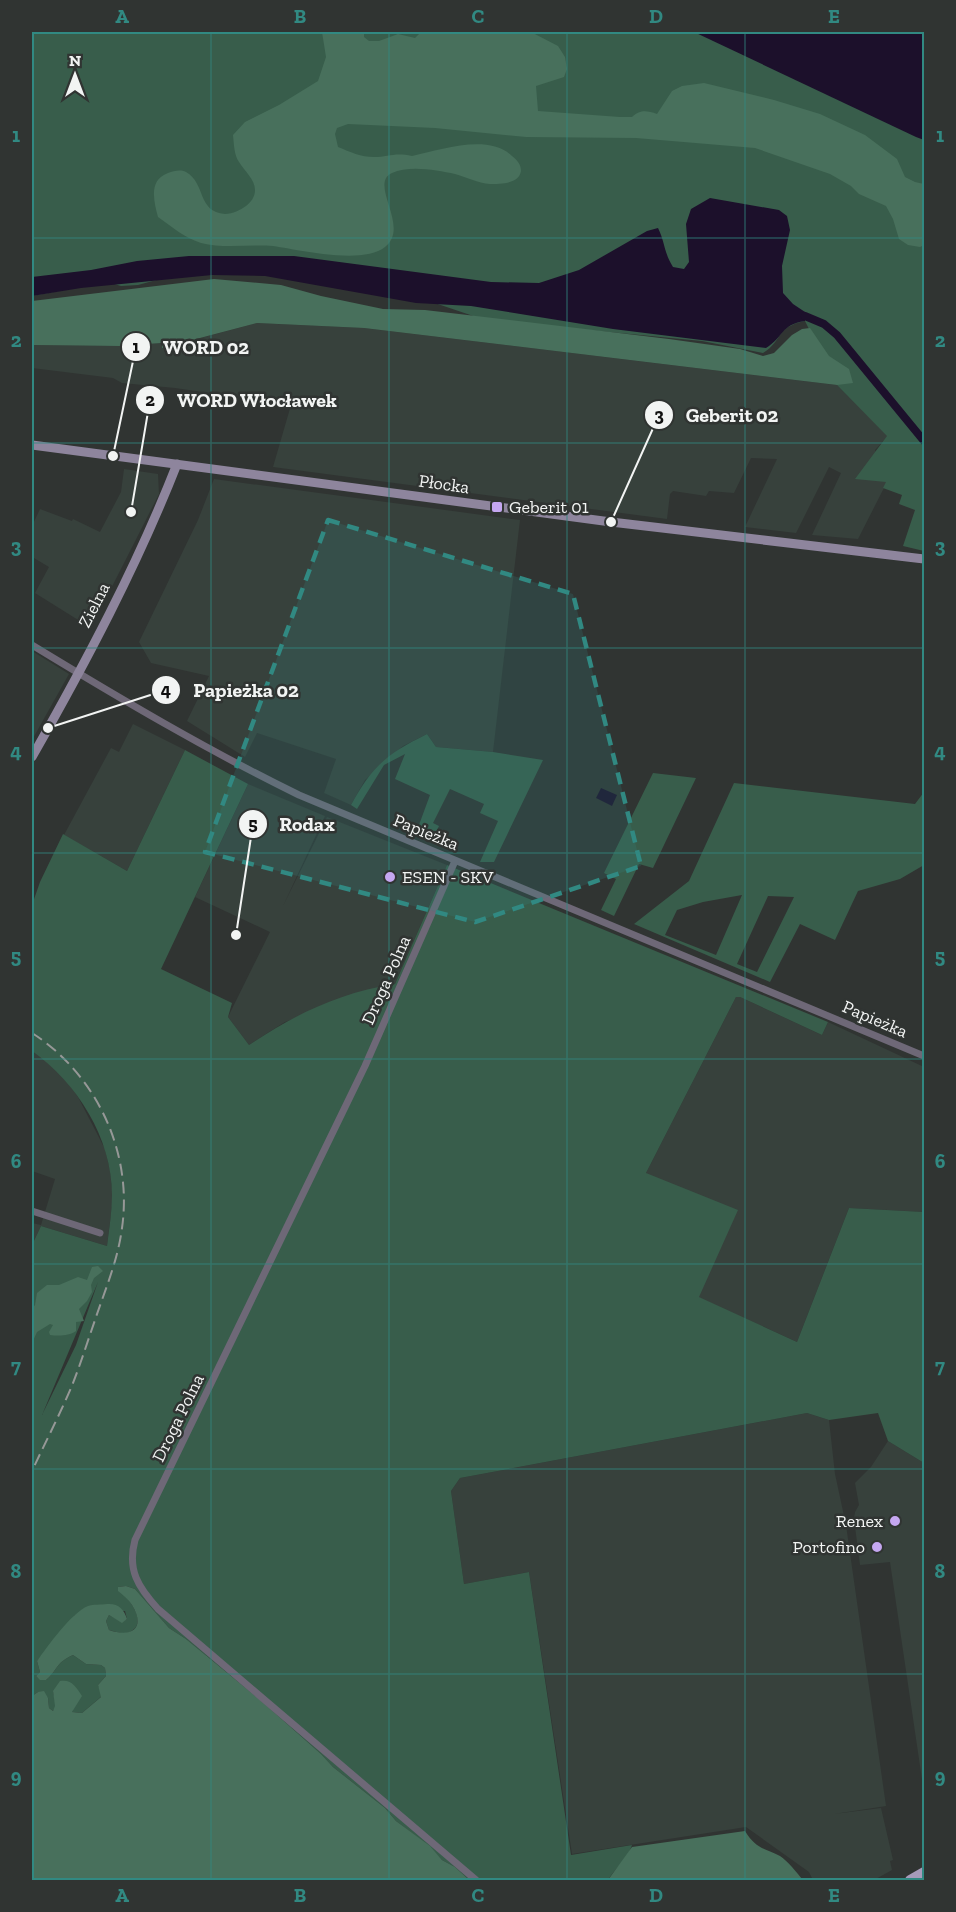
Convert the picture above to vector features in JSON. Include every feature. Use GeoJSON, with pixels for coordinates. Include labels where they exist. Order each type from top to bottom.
{"type":"FeatureCollection","features":[{"type":"Feature","properties":{"kind":"main road"},"geometry":{"type":"LineString","coordinates":[[910,1881],[924,1872]]}},
{"type":"Feature","properties":{"kind":"street","name":"Płocka"},"geometry":{"type":"LineString","coordinates":[[32,445],[611,522],[924,558]]}},
{"type":"Feature","properties":{"kind":"street","name":"Zielna"},"geometry":{"type":"LineString","coordinates":[[32,757],[78,674],[151,529],[177,464]]}},
{"type":"Feature","properties":{"kind":"street","name":"Papieżka"},"geometry":{"type":"LineString","coordinates":[[32,645],[157,720],[252,772],[335,811],[924,1056]]}},
{"type":"Feature","properties":{"kind":"street","name":"Droga Polna"},"geometry":{"type":"LineString","coordinates":[[455,861],[365,1066],[139,1532],[133,1550],[132,1563],[134,1576],[158,1609],[476,1881]]}},
{"type":"Feature","properties":{"kind":"street"},"geometry":{"type":"LineString","coordinates":[[32,1212],[100,1233]]}},
{"type":"Feature","properties":{"kind":"highlighted area"},"geometry":{"type":"Polygon","coordinates":[[[328,520],[573,594],[641,866],[475,922],[205,852],[328,520]]]}},
{"type":"Feature","properties":{"kind":"shaded area"},"geometry":{"type":"Polygon","coordinates":[[[694,32],[924,32],[924,140],[916,137],[694,32]]]}},
{"type":"Feature","properties":{"kind":"shaded area"},"geometry":{"type":"Polygon","coordinates":[[[710,198],[779,210],[787,216],[790,230],[782,266],[783,293],[805,312],[805,321],[786,328],[766,348],[613,329],[471,306],[416,303],[265,276],[212,275],[81,288],[32,296],[32,277],[91,270],[137,261],[189,256],[294,256],[491,282],[539,283],[579,270],[647,231],[658,228],[673,267],[684,269],[689,262],[686,224],[691,209],[710,198]]]}},
{"type":"Feature","properties":{"kind":"shaded area"},"geometry":{"type":"Polygon","coordinates":[[[257,323],[364,328],[837,385],[888,436],[875,450],[887,482],[858,539],[812,535],[841,473],[829,467],[796,533],[745,527],[777,459],[751,458],[734,493],[709,491],[706,496],[673,491],[670,494],[667,519],[273,467],[291,405],[175,388],[122,383],[113,378],[32,368],[32,345],[119,346],[162,343],[163,348],[257,323]]]}},
{"type":"Feature","properties":{"kind":"shaded area"},"geometry":{"type":"Polygon","coordinates":[[[124,469],[158,474],[159,494],[91,628],[35,593],[49,567],[34,558],[32,562],[32,526],[40,509],[72,521],[73,519],[100,532],[121,492],[124,469]]]}},
{"type":"Feature","properties":{"kind":"shaded area"},"geometry":{"type":"Polygon","coordinates":[[[214,479],[520,520],[493,752],[436,747],[427,734],[403,746],[365,780],[351,805],[324,793],[336,759],[257,733],[245,757],[187,721],[209,676],[151,663],[139,642],[198,520],[214,479]]]}},
{"type":"Feature","properties":{"kind":"shaded area"},"geometry":{"type":"Polygon","coordinates":[[[32,651],[69,674],[32,740],[32,651]]]}},
{"type":"Feature","properties":{"kind":"shaded area"},"geometry":{"type":"Polygon","coordinates":[[[133,724],[185,750],[127,871],[64,835],[111,748],[119,752],[133,724]]]}},
{"type":"Feature","properties":{"kind":"shaded area"},"geometry":{"type":"Polygon","coordinates":[[[248,784],[325,816],[283,906],[327,817],[447,865],[395,984],[285,1022],[249,1045],[228,1017],[270,932],[195,897],[248,784]]]}},
{"type":"Feature","properties":{"kind":"shaded area"},"geometry":{"type":"Polygon","coordinates":[[[601,788],[617,795],[612,806],[596,798],[601,788]]]}},
{"type":"Feature","properties":{"kind":"shaded area"},"geometry":{"type":"Polygon","coordinates":[[[736,997],[822,1035],[828,1022],[924,1067],[924,1212],[849,1208],[797,1342],[698,1297],[646,1173],[736,997]]]}},
{"type":"Feature","properties":{"kind":"shaded area"},"geometry":{"type":"Polygon","coordinates":[[[32,1051],[65,1078],[78,1097],[105,1149],[113,1198],[107,1246],[41,1226],[32,1245],[32,1223],[41,1225],[55,1179],[32,1171],[32,1051]]]}},
{"type":"Feature","properties":{"kind":"shaded area"},"geometry":{"type":"Polygon","coordinates":[[[807,1413],[829,1420],[835,1474],[846,1525],[886,1806],[834,1814],[881,1808],[893,1860],[890,1861],[892,1870],[874,1880],[813,1880],[809,1872],[746,1827],[572,1854],[529,1572],[464,1584],[451,1491],[460,1478],[807,1413]]]}},
{"type":"Feature","properties":{"kind":"shaded area"},"geometry":{"type":"Polygon","coordinates":[[[888,1441],[924,1463],[924,1793],[890,1562],[860,1565],[854,1519],[859,1505],[855,1483],[871,1467],[888,1441]]]}},
{"type":"Feature","properties":{"kind":"green space"},"geometry":{"type":"Polygon","coordinates":[[[32,32],[924,32],[924,551],[903,546],[915,510],[899,504],[902,495],[883,488],[886,482],[855,479],[887,436],[837,385],[805,321],[789,327],[763,353],[702,341],[485,320],[426,300],[293,275],[231,272],[160,279],[138,285],[121,286],[108,282],[32,296],[32,32]]]}},
{"type":"Feature","properties":{"kind":"green space"},"geometry":{"type":"Polygon","coordinates":[[[322,32],[364,32],[364,37],[369,41],[379,41],[398,34],[415,38],[421,32],[531,32],[558,46],[565,57],[567,69],[564,77],[536,86],[538,111],[620,117],[632,117],[644,111],[657,114],[672,91],[682,86],[704,83],[820,114],[865,135],[897,159],[905,177],[924,184],[924,245],[920,247],[908,245],[899,239],[886,206],[859,194],[851,186],[830,174],[755,148],[636,138],[526,137],[435,128],[348,124],[337,128],[335,134],[338,147],[360,155],[412,156],[464,145],[490,145],[502,149],[514,158],[519,164],[520,175],[513,181],[490,184],[432,170],[406,169],[392,173],[386,179],[384,186],[394,229],[392,239],[385,247],[362,255],[331,255],[273,246],[210,245],[190,238],[158,217],[154,198],[157,181],[168,173],[177,171],[186,172],[192,177],[206,203],[216,212],[231,213],[250,203],[255,186],[237,159],[233,135],[245,122],[279,105],[318,81],[326,57],[322,32]]]}},
{"type":"Feature","properties":{"kind":"green space"},"geometry":{"type":"Polygon","coordinates":[[[214,279],[281,285],[383,309],[425,310],[669,339],[740,349],[763,356],[774,353],[792,335],[802,329],[810,328],[829,356],[849,369],[853,383],[837,385],[364,328],[257,323],[162,348],[162,343],[119,346],[32,345],[32,301],[214,279]]]}},
{"type":"Feature","properties":{"kind":"green space"},"geometry":{"type":"Polygon","coordinates":[[[427,734],[436,747],[493,752],[543,760],[494,862],[480,862],[498,821],[480,813],[484,804],[450,789],[433,823],[439,826],[431,842],[416,833],[430,795],[395,779],[405,754],[384,765],[357,809],[351,805],[374,770],[382,762],[401,748],[427,734]]]}},
{"type":"Feature","properties":{"kind":"green space"},"geometry":{"type":"Polygon","coordinates":[[[185,750],[248,784],[161,969],[232,1003],[228,1017],[249,1045],[318,1006],[355,993],[395,984],[447,865],[828,1022],[822,1035],[736,997],[646,1173],[738,1210],[699,1297],[797,1342],[849,1208],[924,1212],[924,1463],[888,1441],[878,1413],[829,1420],[807,1413],[460,1478],[451,1491],[464,1584],[529,1572],[571,1855],[632,1845],[628,1855],[608,1880],[469,1880],[455,1867],[442,1860],[429,1846],[396,1821],[385,1808],[333,1767],[259,1699],[186,1639],[169,1628],[135,1589],[126,1586],[118,1587],[137,1614],[137,1625],[133,1630],[124,1633],[109,1630],[106,1621],[109,1615],[122,1622],[127,1619],[125,1611],[75,1615],[37,1661],[40,1672],[36,1676],[41,1680],[46,1680],[60,1664],[73,1655],[86,1664],[101,1665],[105,1668],[106,1676],[98,1685],[102,1696],[82,1713],[72,1712],[74,1706],[53,1691],[56,1706],[53,1711],[49,1708],[48,1698],[38,1692],[32,1696],[32,1245],[41,1226],[107,1246],[112,1195],[106,1153],[89,1114],[63,1079],[32,1051],[32,905],[40,882],[63,834],[127,871],[185,750]],[[98,1282],[42,1415],[76,1345],[98,1282]]]}},
{"type":"Feature","properties":{"kind":"green space"},"geometry":{"type":"Polygon","coordinates":[[[653,773],[696,778],[653,868],[639,864],[614,916],[601,910],[616,879],[604,873],[653,773]]]}},
{"type":"Feature","properties":{"kind":"green space"},"geometry":{"type":"Polygon","coordinates":[[[734,783],[915,804],[924,792],[924,865],[900,879],[858,891],[835,940],[800,924],[770,982],[634,924],[689,881],[734,783]],[[742,895],[703,902],[677,910],[665,935],[716,955],[742,895]],[[768,896],[737,964],[757,972],[794,897],[768,896]]]}},
{"type":"Feature","properties":{"kind":"green space"},"geometry":{"type":"Polygon","coordinates":[[[98,1266],[103,1271],[94,1278],[91,1285],[92,1292],[79,1309],[84,1321],[76,1322],[76,1331],[64,1335],[50,1335],[49,1332],[53,1325],[50,1324],[37,1332],[32,1343],[32,1309],[37,1293],[47,1285],[59,1285],[78,1277],[87,1280],[92,1267],[98,1266]]]}},
{"type":"Feature","properties":{"kind":"green space"},"geometry":{"type":"Polygon","coordinates":[[[126,1586],[135,1589],[169,1628],[186,1639],[259,1699],[333,1767],[385,1808],[396,1821],[430,1846],[442,1860],[455,1867],[469,1880],[32,1880],[32,1696],[44,1691],[48,1698],[49,1708],[53,1711],[55,1706],[53,1691],[60,1681],[68,1681],[82,1696],[72,1712],[82,1713],[101,1697],[98,1685],[106,1676],[105,1668],[101,1665],[86,1664],[73,1655],[60,1664],[46,1680],[40,1680],[36,1676],[40,1672],[37,1661],[74,1615],[88,1606],[111,1604],[117,1606],[124,1612],[127,1619],[122,1623],[109,1615],[106,1621],[109,1630],[124,1633],[134,1629],[138,1620],[136,1613],[129,1601],[118,1591],[118,1587],[126,1586]]]}},
{"type":"Feature","properties":{"kind":"green space"},"geometry":{"type":"Polygon","coordinates":[[[745,1831],[757,1845],[783,1858],[803,1880],[608,1880],[632,1847],[745,1831]]]}},
{"type":"Feature","properties":{"kind":"waterway"},"geometry":{"type":"LineString","coordinates":[[805,316],[824,324],[837,335],[924,441]]}},
{"type":"Feature","properties":{"kind":"railway"},"geometry":{"type":"LineString","coordinates":[[32,1033],[55,1050],[75,1070],[92,1093],[105,1117],[115,1144],[122,1171],[124,1199],[118,1252],[111,1275],[71,1388],[32,1471]]}},
{"type":"Feature","properties":{"kind":"place","name":"WORD 02"},"geometry":{"type":"Point","coordinates":[113,456]}},
{"type":"Feature","properties":{"kind":"place","name":"Geberit 01"},"geometry":{"type":"Point","coordinates":[497,507]}},
{"type":"Feature","properties":{"kind":"place","name":"WORD Włocławek"},"geometry":{"type":"Point","coordinates":[131,512]}},
{"type":"Feature","properties":{"kind":"place","name":"Geberit 02"},"geometry":{"type":"Point","coordinates":[611,522]}},
{"type":"Feature","properties":{"kind":"place","name":"Papieżka 02"},"geometry":{"type":"Point","coordinates":[48,728]}},
{"type":"Feature","properties":{"kind":"place","name":"ESEN - SKV"},"geometry":{"type":"Point","coordinates":[390,877]}},
{"type":"Feature","properties":{"kind":"place","name":"Rodax"},"geometry":{"type":"Point","coordinates":[236,935]}},
{"type":"Feature","properties":{"kind":"place","name":"Renex"},"geometry":{"type":"Point","coordinates":[895,1521]}},
{"type":"Feature","properties":{"kind":"place","name":"Portofino"},"geometry":{"type":"Point","coordinates":[877,1547]}}]}
